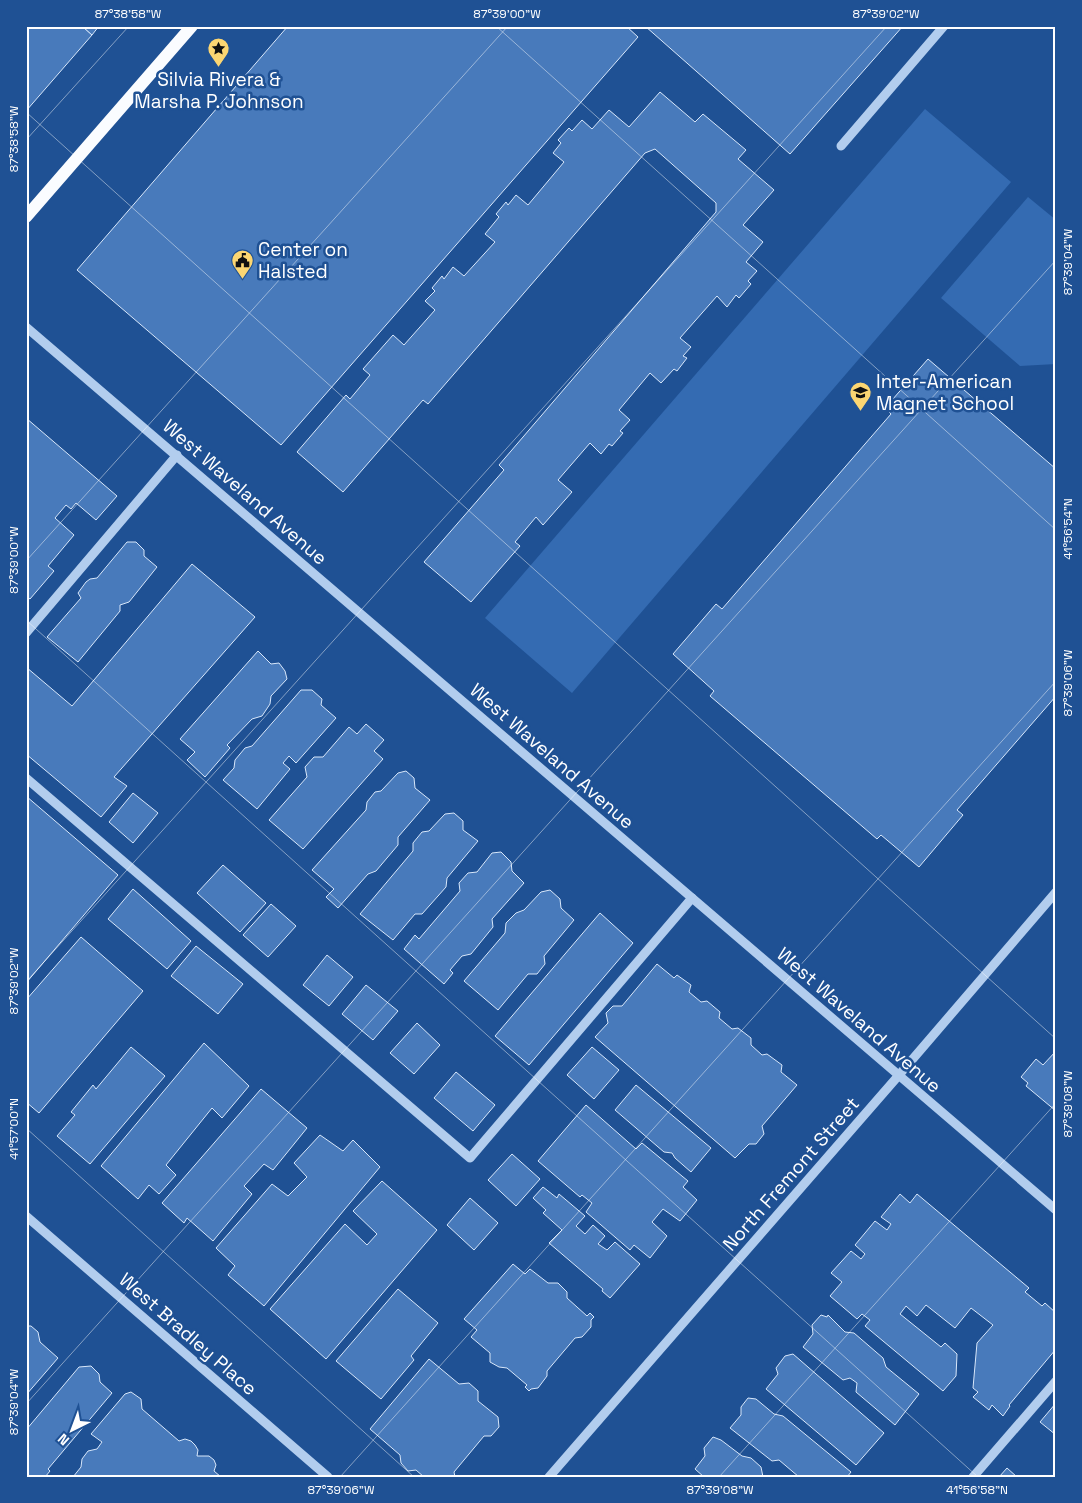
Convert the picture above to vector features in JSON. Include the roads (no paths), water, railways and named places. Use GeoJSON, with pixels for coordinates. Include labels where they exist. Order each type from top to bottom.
{"type":"FeatureCollection","features":[{"type":"Feature","properties":{"kind":"main road"},"geometry":{"type":"LineString","coordinates":[[26,217],[192,26]]}},
{"type":"Feature","properties":{"kind":"street"},"geometry":{"type":"LineString","coordinates":[[841,146],[944,26]]}},
{"type":"Feature","properties":{"kind":"street","name":"West Waveland Avenue"},"geometry":{"type":"LineString","coordinates":[[26,327],[1056,1210]]}},
{"type":"Feature","properties":{"kind":"street"},"geometry":{"type":"LineString","coordinates":[[26,633],[177,455]]}},
{"type":"Feature","properties":{"kind":"street"},"geometry":{"type":"LineString","coordinates":[[26,778],[470,1158],[692,898]]}},
{"type":"Feature","properties":{"kind":"street","name":"North Fremont Street"},"geometry":{"type":"LineString","coordinates":[[549,1477],[1056,892]]}},
{"type":"Feature","properties":{"kind":"street","name":"West Bradley Place"},"geometry":{"type":"LineString","coordinates":[[26,1216],[327,1476]]}},
{"type":"Feature","properties":{"kind":"street"},"geometry":{"type":"LineString","coordinates":[[973,1477],[1056,1380]]}},
{"type":"Feature","properties":{"kind":"place","name":"Silvia Rivera & Marsha P. Johnson"},"geometry":{"type":"Point","coordinates":[219,67]}},
{"type":"Feature","properties":{"kind":"place","name":"Center on Halsted"},"geometry":{"type":"Point","coordinates":[242,279]}},
{"type":"Feature","properties":{"kind":"place","name":"Inter-American Magnet School"},"geometry":{"type":"Point","coordinates":[860,411]}}]}
